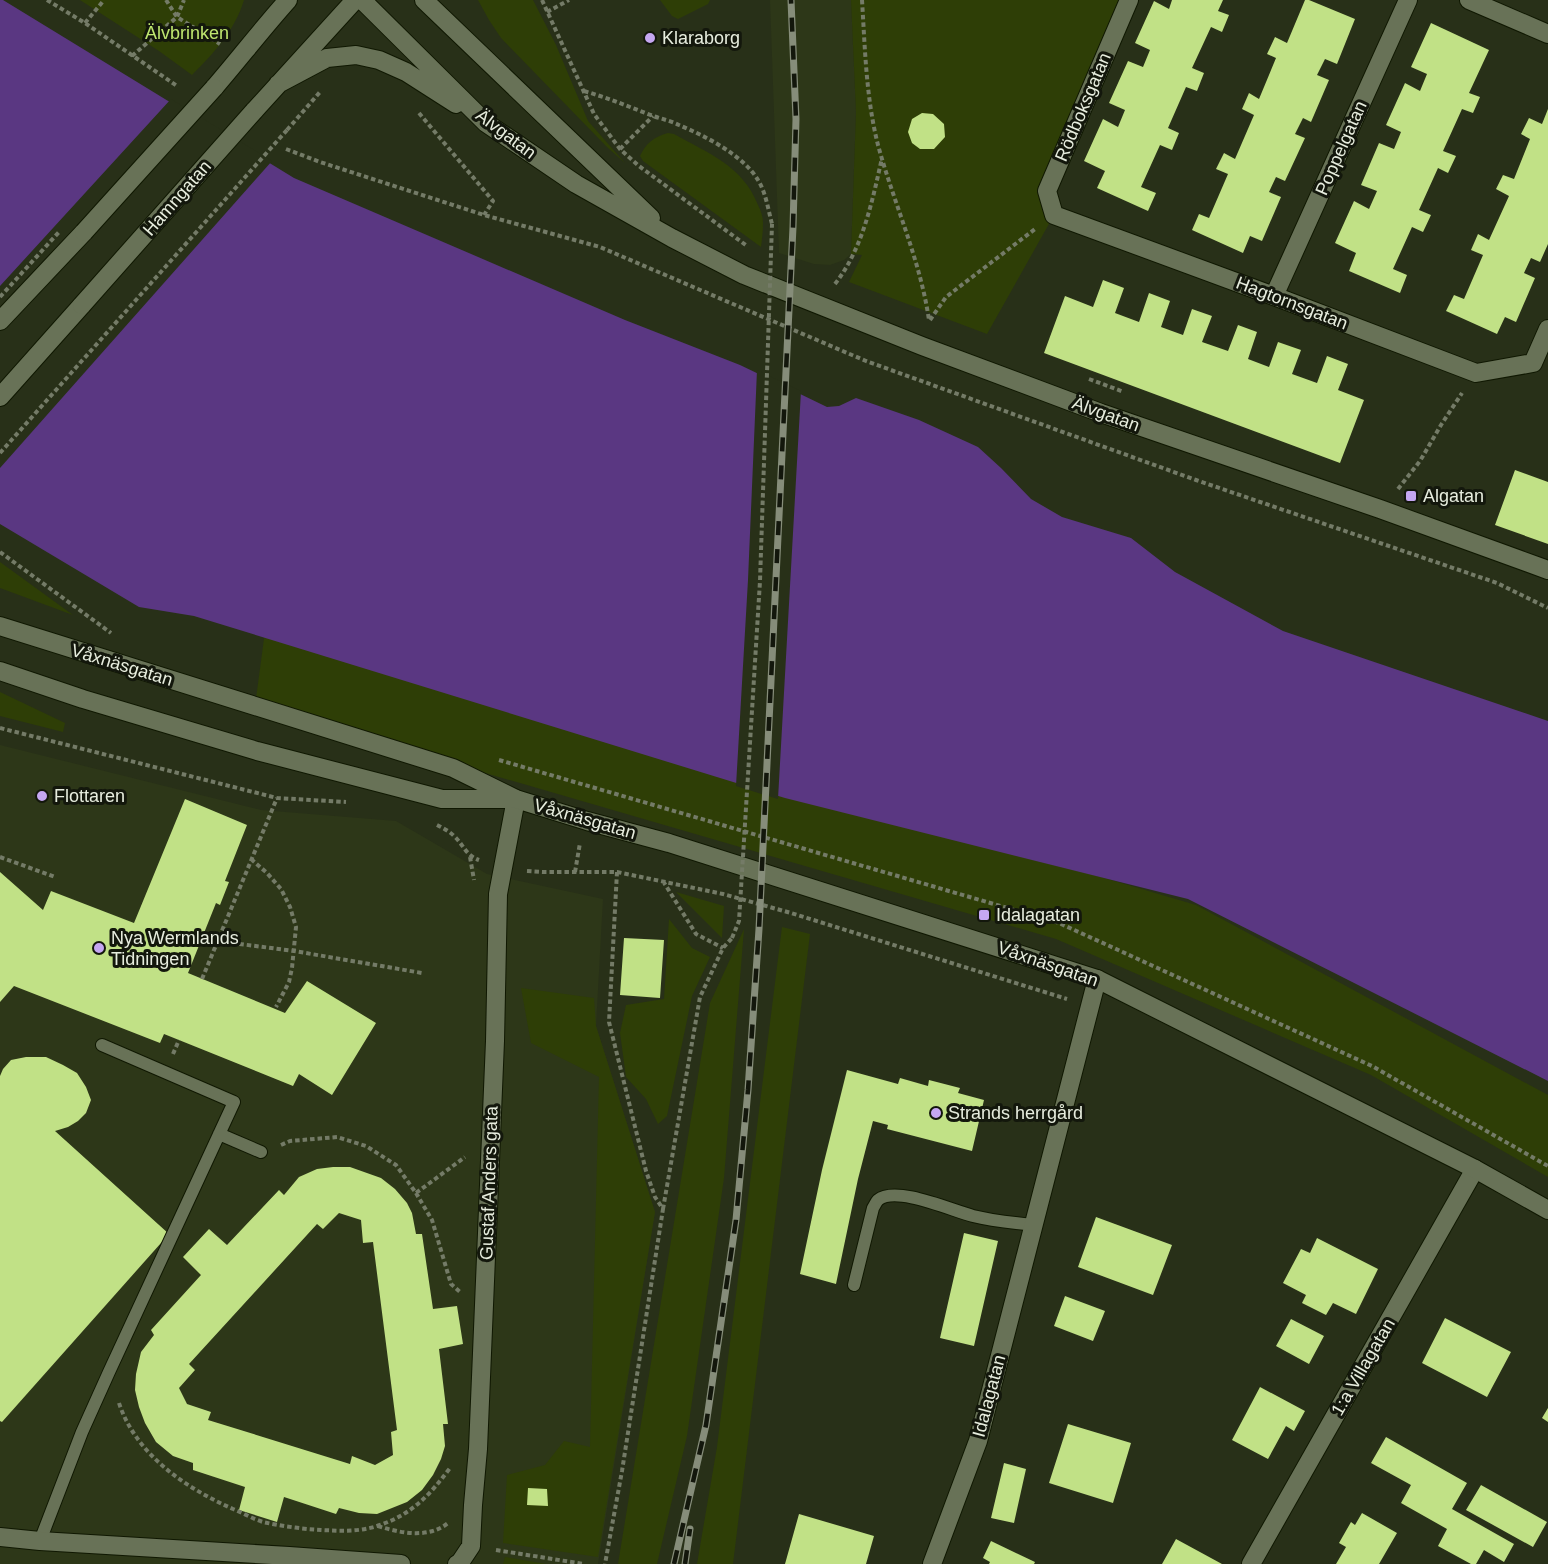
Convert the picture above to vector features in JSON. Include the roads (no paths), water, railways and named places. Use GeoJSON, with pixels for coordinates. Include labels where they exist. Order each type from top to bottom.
{"type":"FeatureCollection","features":[{"type":"Feature","properties":{"kind":"street"},"geometry":{"type":"LineString","coordinates":[[261,30],[268,0]]}},
{"type":"Feature","properties":{"kind":"street"},"geometry":{"type":"LineString","coordinates":[[0,321],[214,88],[288,0]]}},
{"type":"Feature","properties":{"kind":"street","name":"Hamngatan"},"geometry":{"type":"LineString","coordinates":[[0,397],[355,0]]}},
{"type":"Feature","properties":{"kind":"street","name":"Älvgatan"},"geometry":{"type":"LineString","coordinates":[[362,0],[486,123],[576,184],[744,275],[922,346],[1101,413],[1380,509],[1548,570]]}},
{"type":"Feature","properties":{"kind":"street","name":"Älvgatan"},"geometry":{"type":"LineString","coordinates":[[424,0],[672,238]]}},
{"type":"Feature","properties":{"kind":"street","name":"Rödboksgatan"},"geometry":{"type":"LineString","coordinates":[[1054,214],[1047,191],[1129,0]]}},
{"type":"Feature","properties":{"kind":"street","name":"Poppelgatan"},"geometry":{"type":"LineString","coordinates":[[1274,296],[1408,0]]}},
{"type":"Feature","properties":{"kind":"street"},"geometry":{"type":"LineString","coordinates":[[1469,0],[1548,34]]}},
{"type":"Feature","properties":{"kind":"street"},"geometry":{"type":"LineString","coordinates":[[278,84],[327,58],[356,56],[379,60],[406,72],[486,123]]}},
{"type":"Feature","properties":{"kind":"street","name":"Hagtornsgatan"},"geometry":{"type":"LineString","coordinates":[[1054,214],[1476,373],[1533,363],[1548,329]]}},
{"type":"Feature","properties":{"kind":"street","name":"Våxnäsgatan"},"geometry":{"type":"LineString","coordinates":[[0,626],[453,768],[516,799],[669,843],[1097,979],[1475,1169],[1548,1210]]}},
{"type":"Feature","properties":{"kind":"street","name":"Våxnäsgatan"},"geometry":{"type":"LineString","coordinates":[[0,671],[83,699],[257,751],[442,799],[516,799]]}},
{"type":"Feature","properties":{"kind":"street","name":"Gustaf Anders gata"},"geometry":{"type":"LineString","coordinates":[[458,1564],[471,1546],[478,1438],[495,1041],[498,894],[516,799]]}},
{"type":"Feature","properties":{"kind":"street","name":"Idalagatan"},"geometry":{"type":"LineString","coordinates":[[932,1564],[978,1441],[1097,979]]}},
{"type":"Feature","properties":{"kind":"street","name":"1:a Villagatan"},"geometry":{"type":"LineString","coordinates":[[1251,1564],[1475,1169]]}},
{"type":"Feature","properties":{"kind":"street"},"geometry":{"type":"LineString","coordinates":[[0,1537],[40,1542],[401,1564]]}},
{"type":"Feature","properties":{"kind":"lane"},"geometry":{"type":"LineString","coordinates":[[40,1542],[82,1431],[234,1102],[102,1045]]}},
{"type":"Feature","properties":{"kind":"lane"},"geometry":{"type":"LineString","coordinates":[[219,1134],[261,1152]]}},
{"type":"Feature","properties":{"kind":"lane"},"geometry":{"type":"LineString","coordinates":[[854,1285],[873,1208],[879,1200],[884,1198],[903,1196],[988,1220],[1034,1225]]}},
{"type":"Feature","properties":{"kind":"railway"},"geometry":{"type":"LineString","coordinates":[[674,1564],[706,1425],[736,1220],[748,1090],[759,929],[793,227],[796,119],[791,0]]}},
{"type":"Feature","properties":{"kind":"railway"},"geometry":{"type":"LineString","coordinates":[[685,1564],[690,1529]]}},
{"type":"Feature","properties":{"kind":"place","name":"Klaraborg"},"geometry":{"type":"Point","coordinates":[650,38]}},
{"type":"Feature","properties":{"kind":"place","name":"Algatan"},"geometry":{"type":"Point","coordinates":[1411,496]}},
{"type":"Feature","properties":{"kind":"place","name":"Flottaren"},"geometry":{"type":"Point","coordinates":[42,796]}},
{"type":"Feature","properties":{"kind":"place","name":"Idalagatan"},"geometry":{"type":"Point","coordinates":[984,915]}},
{"type":"Feature","properties":{"kind":"place","name":"Nya Wermlands Tidningen"},"geometry":{"type":"Point","coordinates":[99,948]}},
{"type":"Feature","properties":{"kind":"place","name":"Strands herrgård"},"geometry":{"type":"Point","coordinates":[936,1113]}},
{"type":"Feature","properties":{"kind":"park label","name":"Älvbrinken"},"geometry":{"type":"Point","coordinates":[187,33]}}]}
